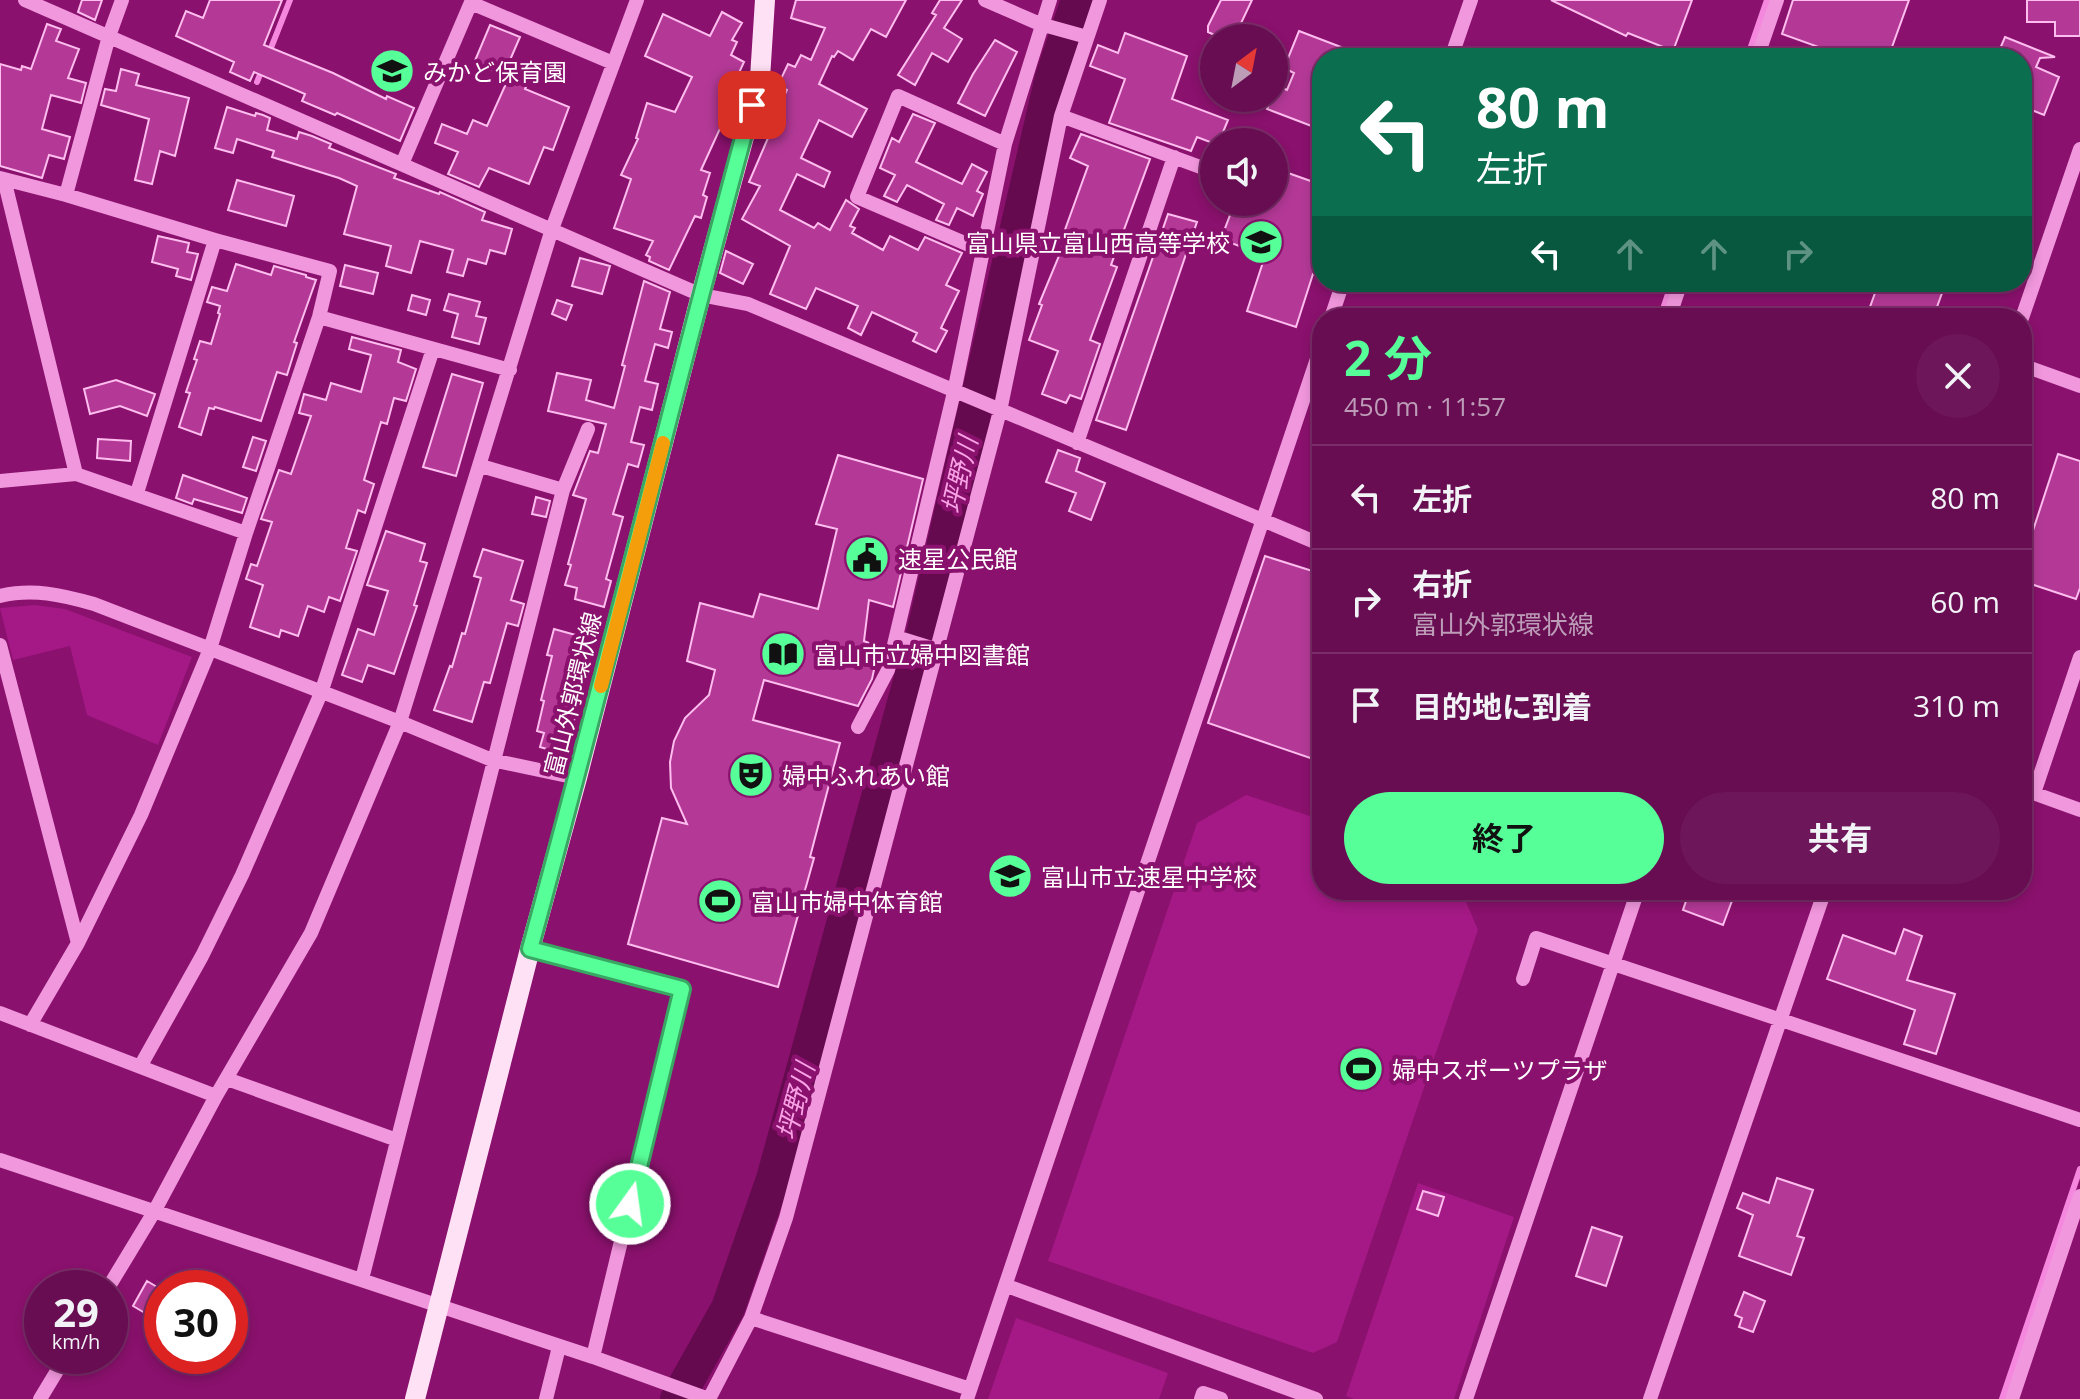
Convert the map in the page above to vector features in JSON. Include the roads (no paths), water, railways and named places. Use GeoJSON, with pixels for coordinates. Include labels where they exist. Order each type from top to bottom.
{"type":"FeatureCollection","features":[{"type":"Feature","properties":{"kind":"main road","name":"富山外郭環状線"},"geometry":{"type":"LineString","coordinates":[[415,1399],[437,1305],[760,78],[765,0]]}},
{"type":"Feature","properties":{"kind":"street"},"geometry":{"type":"LineString","coordinates":[[25,0],[701,295],[748,304],[1312,541]]}},
{"type":"Feature","properties":{"kind":"street"},"geometry":{"type":"LineString","coordinates":[[66,195],[109,36],[122,0]]}},
{"type":"Feature","properties":{"kind":"street"},"geometry":{"type":"LineString","coordinates":[[119,1270],[311,933],[400,722],[552,229],[637,0]]}},
{"type":"Feature","properties":{"kind":"street"},"geometry":{"type":"LineString","coordinates":[[985,0],[1040,24],[1087,37]]}},
{"type":"Feature","properties":{"kind":"street"},"geometry":{"type":"LineString","coordinates":[[858,727],[888,670],[954,392],[1005,144],[1050,0]]}},
{"type":"Feature","properties":{"kind":"street"},"geometry":{"type":"LineString","coordinates":[[0,1160],[362,1279],[706,1398],[751,1318],[786,1218],[1000,411],[1061,116],[1100,0]]}},
{"type":"Feature","properties":{"kind":"street"},"geometry":{"type":"LineString","coordinates":[[1454,48],[1471,0]]}},
{"type":"Feature","properties":{"kind":"street"},"geometry":{"type":"LineString","coordinates":[[1760,48],[1777,0]]}},
{"type":"Feature","properties":{"kind":"street"},"geometry":{"type":"LineString","coordinates":[[402,164],[472,1],[613,63]]}},
{"type":"Feature","properties":{"kind":"street"},"geometry":{"type":"LineString","coordinates":[[983,251],[857,197],[898,96],[1005,144]]}},
{"type":"Feature","properties":{"kind":"street"},"geometry":{"type":"LineString","coordinates":[[1061,116],[1200,167]]}},
{"type":"Feature","properties":{"kind":"street"},"geometry":{"type":"LineString","coordinates":[[2032,289],[2080,149]]}},
{"type":"Feature","properties":{"kind":"street"},"geometry":{"type":"LineString","coordinates":[[1077,443],[1174,157]]}},
{"type":"Feature","properties":{"kind":"street"},"geometry":{"type":"LineString","coordinates":[[30,1025],[78,943],[141,815],[210,649],[319,317],[330,271],[2,179],[76,474]]}},
{"type":"Feature","properties":{"kind":"street"},"geometry":{"type":"LineString","coordinates":[[137,493],[215,240]]}},
{"type":"Feature","properties":{"kind":"street"},"geometry":{"type":"LineString","coordinates":[[319,317],[510,370]]}},
{"type":"Feature","properties":{"kind":"street"},"geometry":{"type":"LineString","coordinates":[[141,1065],[202,956],[235,888],[321,693],[433,349]]}},
{"type":"Feature","properties":{"kind":"street"},"geometry":{"type":"LineString","coordinates":[[2032,369],[2080,386]]}},
{"type":"Feature","properties":{"kind":"street"},"geometry":{"type":"LineString","coordinates":[[751,1318],[968,1394],[1007,1286],[1312,374]]}},
{"type":"Feature","properties":{"kind":"street"},"geometry":{"type":"LineString","coordinates":[[362,1279],[563,490],[588,429]]}},
{"type":"Feature","properties":{"kind":"street"},"geometry":{"type":"LineString","coordinates":[[481,466],[563,490]]}},
{"type":"Feature","properties":{"kind":"street"},"geometry":{"type":"LineString","coordinates":[[0,481],[76,474],[246,533]]}},
{"type":"Feature","properties":{"kind":"street"},"geometry":{"type":"LineString","coordinates":[[0,596],[51,592],[94,604],[492,760],[577,778]]}},
{"type":"Feature","properties":{"kind":"street"},"geometry":{"type":"LineString","coordinates":[[896,637],[938,650]]}},
{"type":"Feature","properties":{"kind":"street"},"geometry":{"type":"LineString","coordinates":[[0,645],[78,943]]}},
{"type":"Feature","properties":{"kind":"street"},"geometry":{"type":"LineString","coordinates":[[2032,783],[2073,701],[2080,657]]}},
{"type":"Feature","properties":{"kind":"street"},"geometry":{"type":"LineString","coordinates":[[2032,792],[2080,810]]}},
{"type":"Feature","properties":{"kind":"street"},"geometry":{"type":"LineString","coordinates":[[1466,1399],[1635,900]]}},
{"type":"Feature","properties":{"kind":"street"},"geometry":{"type":"LineString","coordinates":[[1650,1399],[1822,900]]}},
{"type":"Feature","properties":{"kind":"street"},"geometry":{"type":"LineString","coordinates":[[1523,979],[1536,938],[2080,1120]]}},
{"type":"Feature","properties":{"kind":"street"},"geometry":{"type":"LineString","coordinates":[[530,949],[682,989],[593,1357]]}},
{"type":"Feature","properties":{"kind":"street"},"geometry":{"type":"LineString","coordinates":[[0,1013],[216,1096]]}},
{"type":"Feature","properties":{"kind":"street"},"geometry":{"type":"LineString","coordinates":[[227,1079],[397,1140]]}},
{"type":"Feature","properties":{"kind":"street"},"geometry":{"type":"LineString","coordinates":[[2012,1399],[2080,1196]]}},
{"type":"Feature","properties":{"kind":"street"},"geometry":{"type":"LineString","coordinates":[[1007,1286],[1316,1399]]}},
{"type":"Feature","properties":{"kind":"street"},"geometry":{"type":"LineString","coordinates":[[546,1399],[559,1347]]}},
{"type":"Feature","properties":{"kind":"street"},"geometry":{"type":"LineString","coordinates":[[40,1399],[55,1374]]}},
{"type":"Feature","properties":{"kind":"street"},"geometry":{"type":"LineString","coordinates":[[1201,1399],[1203,1393],[1221,1399]]}},
{"type":"Feature","properties":{"kind":"waterway"},"geometry":{"type":"LineString","coordinates":[[269,53],[290,0]]}},
{"type":"Feature","properties":{"kind":"waterway","name":"坪野川"},"geometry":{"type":"LineString","coordinates":[[677,1399],[728,1308],[773,1179],[923,634],[1052,77],[1078,0]]}},
{"type":"Feature","properties":{"kind":"waterway"},"geometry":{"type":"LineString","coordinates":[[1750,48],[1767,0]]}},
{"type":"Feature","properties":{"kind":"waterway"},"geometry":{"type":"LineString","coordinates":[[257,82],[263,67]]}},
{"type":"Feature","properties":{"kind":"waterway"},"geometry":{"type":"LineString","coordinates":[[1663,308],[1669,292]]}},
{"type":"Feature","properties":{"kind":"waterway"},"geometry":{"type":"LineString","coordinates":[[2002,1399],[2080,1169]]}},
{"type":"Feature","properties":{"kind":"place","name":"みかど保育園"},"geometry":{"type":"Point","coordinates":[392,71]}},
{"type":"Feature","properties":{"kind":"place","name":"富山県立富山西高等学校"},"geometry":{"type":"Point","coordinates":[1261,242]}},
{"type":"Feature","properties":{"kind":"place","name":"速星公民館"},"geometry":{"type":"Point","coordinates":[867,558]}},
{"type":"Feature","properties":{"kind":"place","name":"富山市立婦中図書館"},"geometry":{"type":"Point","coordinates":[783,654]}},
{"type":"Feature","properties":{"kind":"place","name":"婦中ふれあい館"},"geometry":{"type":"Point","coordinates":[751,775]}},
{"type":"Feature","properties":{"kind":"place","name":"富山市立速星中学校"},"geometry":{"type":"Point","coordinates":[1010,876]}},
{"type":"Feature","properties":{"kind":"place","name":"富山市婦中体育館"},"geometry":{"type":"Point","coordinates":[720,901]}},
{"type":"Feature","properties":{"kind":"place","name":"婦中スポーツプラザ"},"geometry":{"type":"Point","coordinates":[1361,1069]}}]}
